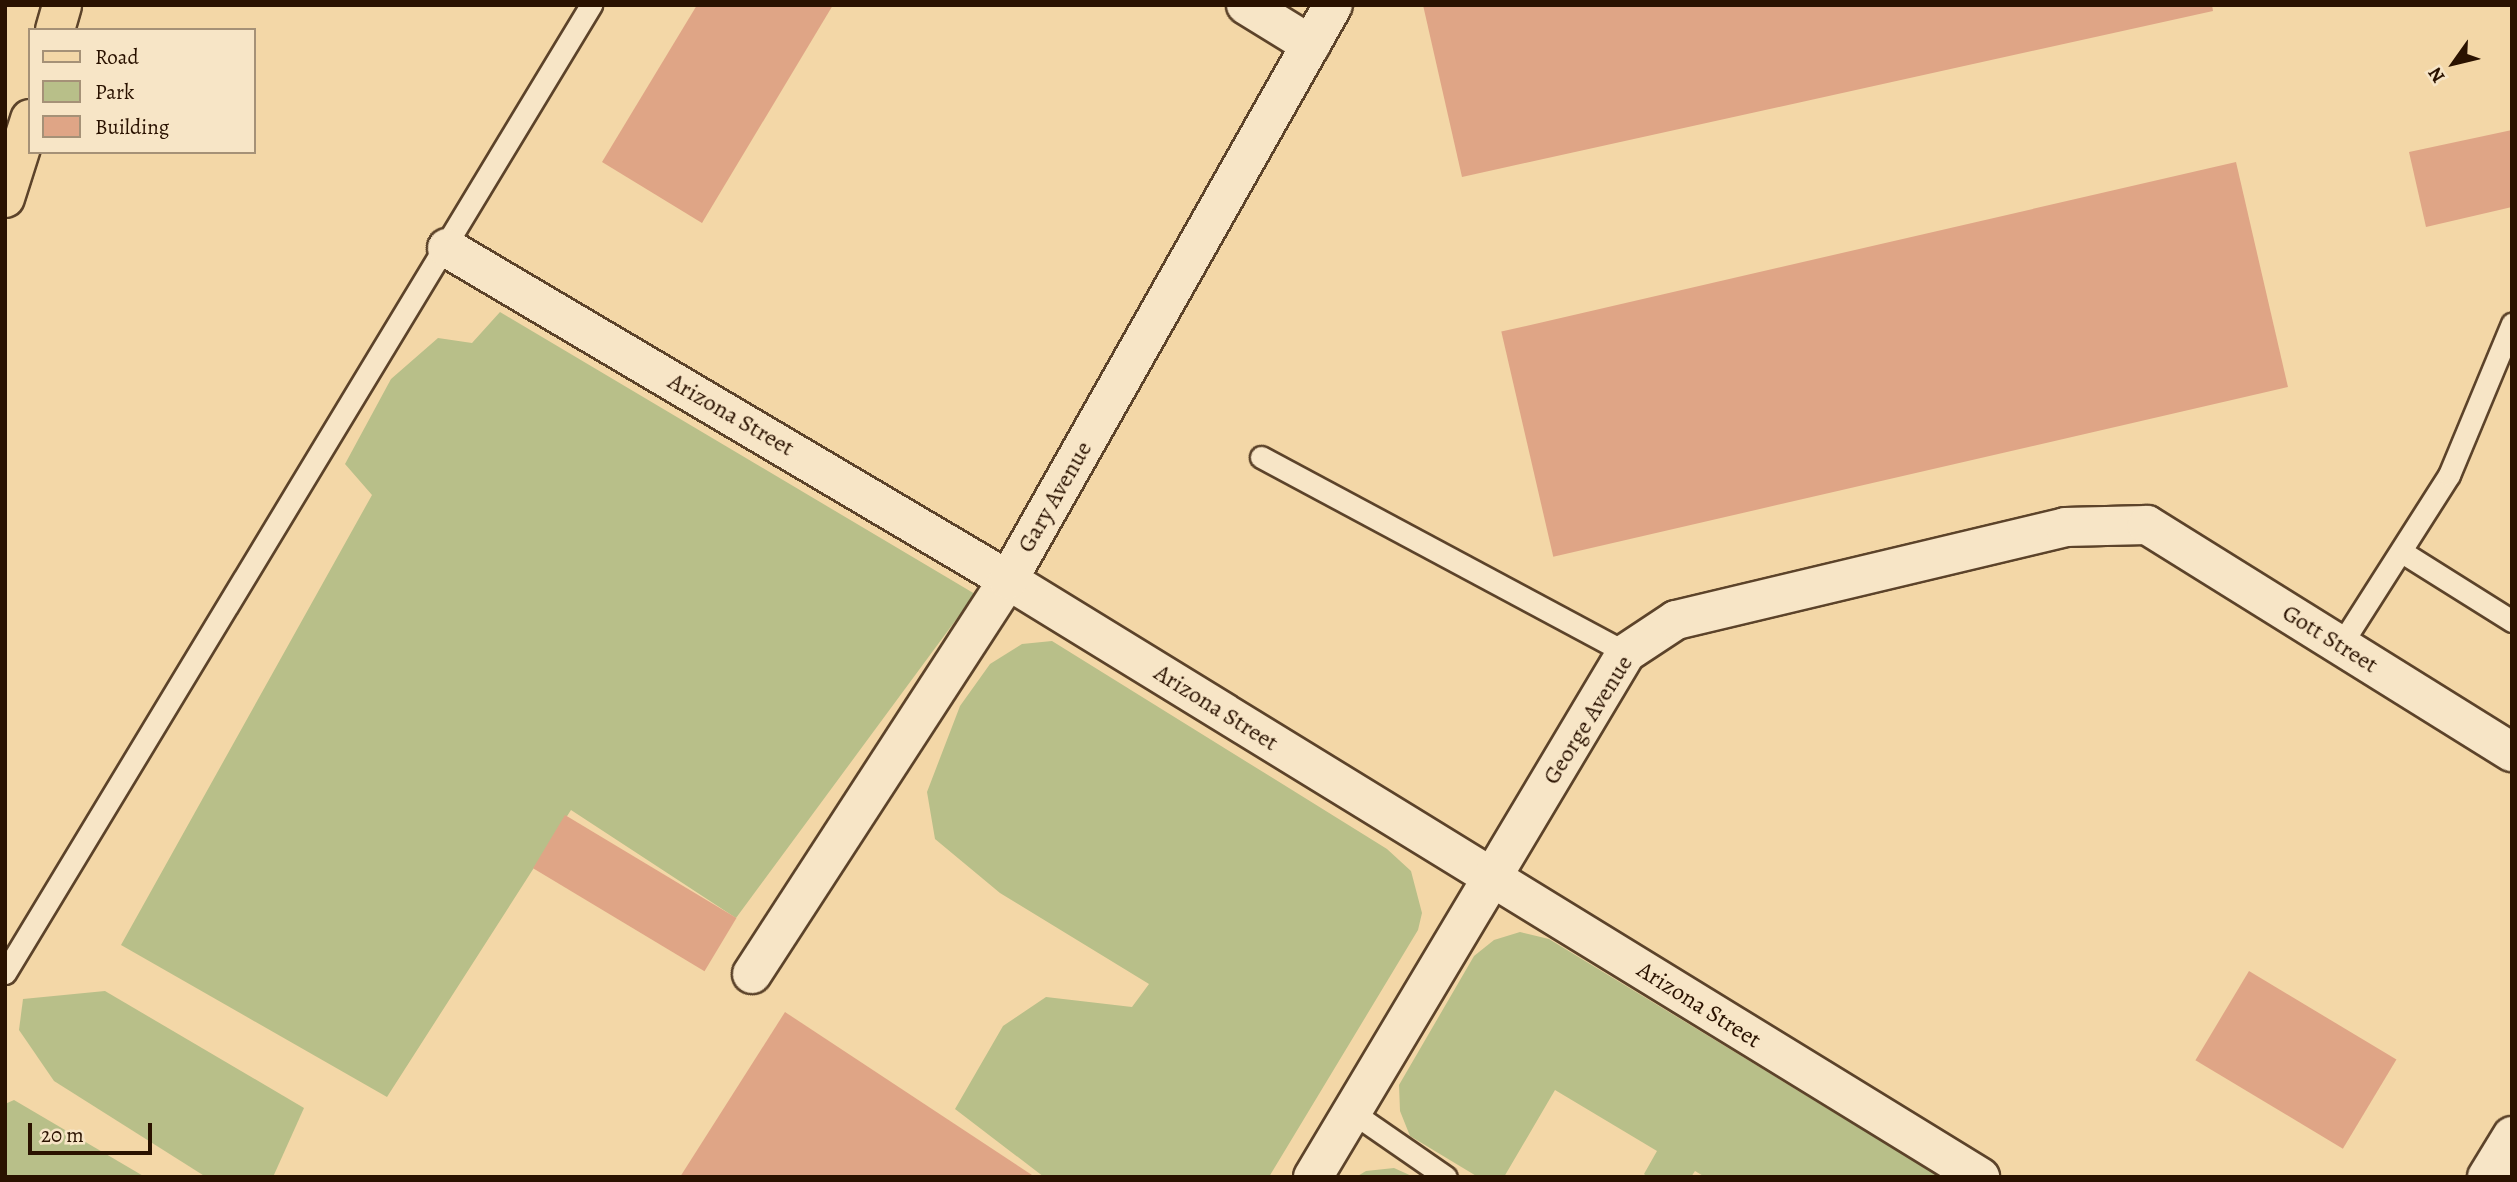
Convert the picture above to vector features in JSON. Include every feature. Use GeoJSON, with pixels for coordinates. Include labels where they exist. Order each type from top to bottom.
{"type":"FeatureCollection","features":[{"type":"Feature","properties":{"kind":"main road"},"geometry":{"type":"LineString","coordinates":[[56,28],[62,5]]}},
{"type":"Feature","properties":{"kind":"main road"},"geometry":{"type":"LineString","coordinates":[[5,198],[28,125]]}},
{"type":"Feature","properties":{"kind":"street"},"geometry":{"type":"LineString","coordinates":[[1246,5],[1311,45]]}},
{"type":"Feature","properties":{"kind":"street","name":"Gary Avenue"},"geometry":{"type":"LineString","coordinates":[[752,974],[1008,580],[1334,5]]}},
{"type":"Feature","properties":{"kind":"street","name":"Arizona Street"},"geometry":{"type":"LineString","coordinates":[[447,248],[1008,580],[1980,1177]]}},
{"type":"Feature","properties":{"kind":"street","name":"George Avenue"},"geometry":{"type":"LineString","coordinates":[[1313,1177],[1626,653],[1676,620],[2065,527],[2147,526]]}},
{"type":"Feature","properties":{"kind":"street","name":"Gott Street"},"geometry":{"type":"LineString","coordinates":[[2147,526],[2512,752]]}},
{"type":"Feature","properties":{"kind":"street"},"geometry":{"type":"LineString","coordinates":[[2487,1177],[2512,1136]]}},
{"type":"Feature","properties":{"kind":"lane"},"geometry":{"type":"LineString","coordinates":[[5,973],[447,248],[591,5]]}},
{"type":"Feature","properties":{"kind":"lane"},"geometry":{"type":"LineString","coordinates":[[2340,646],[2449,475],[2512,324]]}},
{"type":"Feature","properties":{"kind":"lane"},"geometry":{"type":"LineString","coordinates":[[1261,457],[1626,653]]}},
{"type":"Feature","properties":{"kind":"lane"},"geometry":{"type":"LineString","coordinates":[[2402,552],[2512,621]]}},
{"type":"Feature","properties":{"kind":"lane"},"geometry":{"type":"LineString","coordinates":[[1352,1112],[1446,1177]]}},
{"type":"Feature","properties":{"kind":"green space"},"geometry":{"type":"Polygon","coordinates":[[[500,312],[975,594],[736,918],[571,810],[387,1097],[121,945],[372,495],[345,464],[391,379],[438,338],[472,343],[500,312]]]}},
{"type":"Feature","properties":{"kind":"green space"},"geometry":{"type":"Polygon","coordinates":[[[1052,641],[1387,849],[1411,871],[1422,913],[1418,930],[1269,1177],[1044,1177],[955,1109],[1003,1026],[1046,997],[1132,1007],[1149,984],[1000,893],[935,839],[927,792],[960,706],[990,664],[1022,644],[1052,641]]]}},
{"type":"Feature","properties":{"kind":"green space"},"geometry":{"type":"Polygon","coordinates":[[[1520,932],[1549,939],[1940,1177],[1705,1177],[1695,1171],[1691,1177],[1648,1177],[1644,1174],[1657,1151],[1555,1090],[1504,1177],[1478,1177],[1410,1136],[1400,1111],[1399,1085],[1474,956],[1494,940],[1520,932]]]}},
{"type":"Feature","properties":{"kind":"green space"},"geometry":{"type":"Polygon","coordinates":[[[105,991],[304,1108],[273,1177],[206,1177],[54,1081],[19,1030],[23,999],[105,991]]]}},
{"type":"Feature","properties":{"kind":"green space"},"geometry":{"type":"Polygon","coordinates":[[[14,1100],[145,1177],[5,1177],[5,1104],[14,1100]]]}},
{"type":"Feature","properties":{"kind":"green space"},"geometry":{"type":"Polygon","coordinates":[[[1394,1168],[1414,1177],[1356,1177],[1366,1171],[1394,1168]]]}},
{"type":"Feature","properties":{"kind":"building"},"geometry":{"type":"Polygon","coordinates":[[[697,5],[833,5],[702,223],[602,162],[697,5]]]}},
{"type":"Feature","properties":{"kind":"building"},"geometry":{"type":"Polygon","coordinates":[[[1423,5],[2212,5],[2213,11],[1462,177],[1423,5]]]}},
{"type":"Feature","properties":{"kind":"building"},"geometry":{"type":"Polygon","coordinates":[[[2512,130],[2512,207],[2426,227],[2409,152],[2512,130]]]}},
{"type":"Feature","properties":{"kind":"building"},"geometry":{"type":"Polygon","coordinates":[[[2236,162],[2288,387],[1553,557],[1501,332],[2236,162]]]}},
{"type":"Feature","properties":{"kind":"building"},"geometry":{"type":"Polygon","coordinates":[[[565,815],[736,918],[705,971],[533,868],[565,815]]]}},
{"type":"Feature","properties":{"kind":"building"},"geometry":{"type":"Polygon","coordinates":[[[2249,971],[2396,1060],[2343,1149],[2195,1060],[2249,971]]]}},
{"type":"Feature","properties":{"kind":"building"},"geometry":{"type":"Polygon","coordinates":[[[785,1012],[1035,1177],[680,1177],[785,1012]]]}}]}
